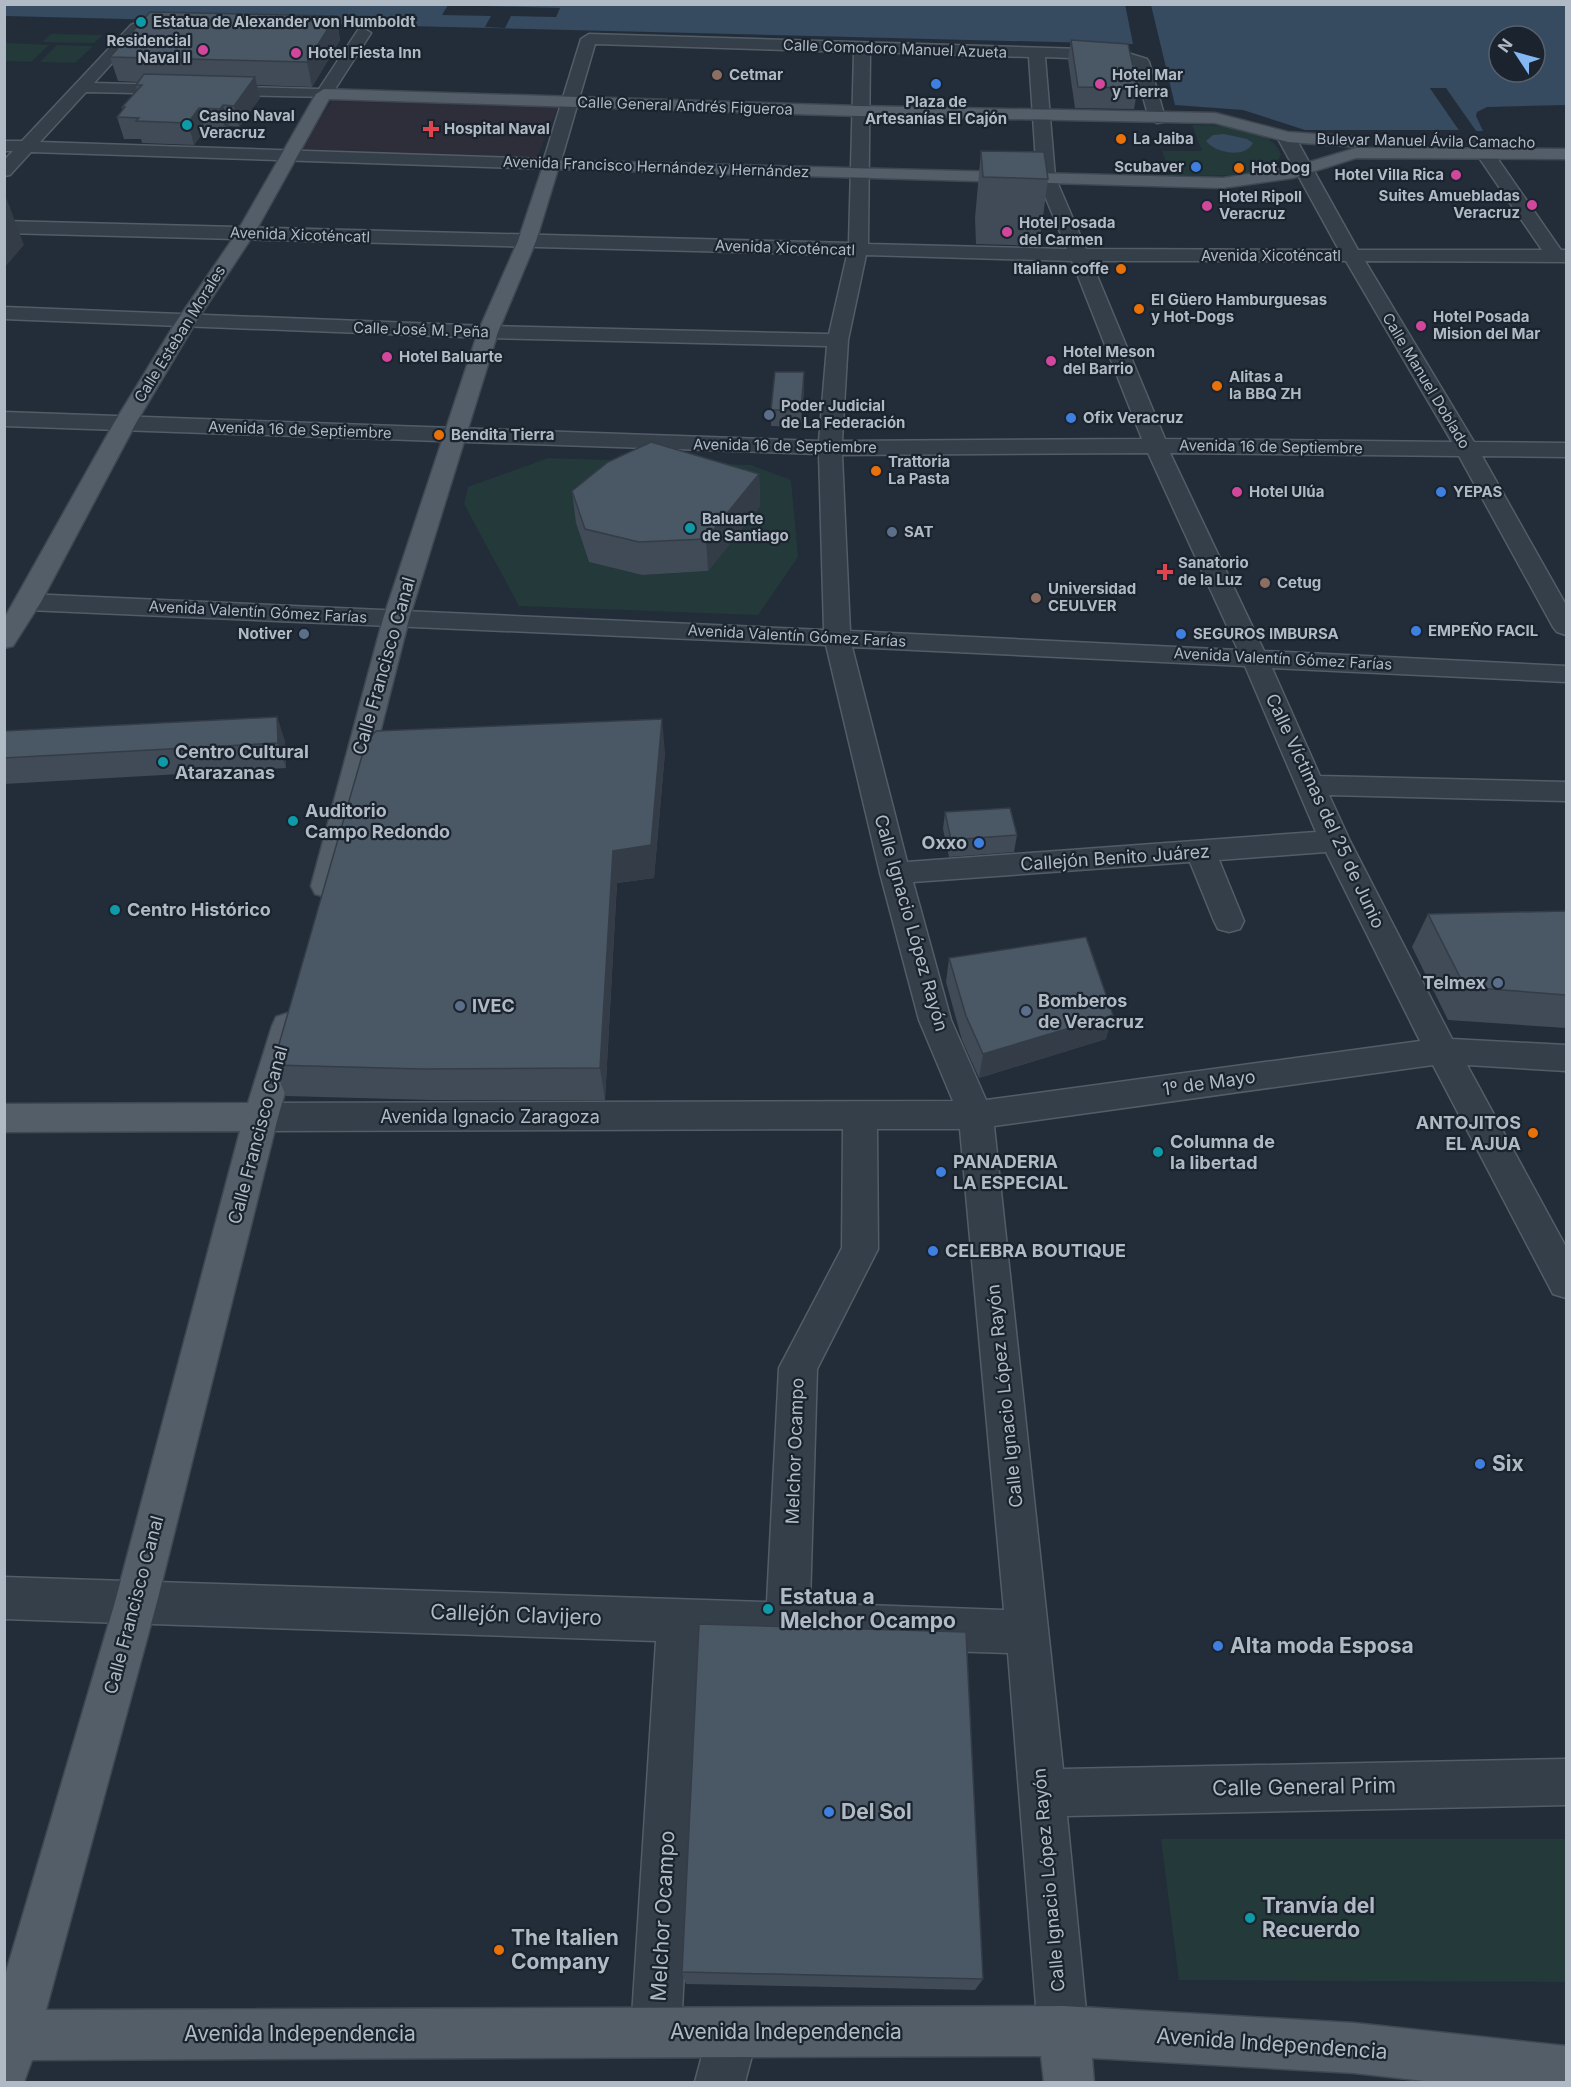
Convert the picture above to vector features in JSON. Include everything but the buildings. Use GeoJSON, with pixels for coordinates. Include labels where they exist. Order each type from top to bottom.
{"type":"FeatureCollection","features":[{"type":"Feature","properties":{"kind":"main road","name":"Calle General Andrés Figueroa"},"geometry":{"type":"LineString","coordinates":[[324,94],[1233,120],[1286,136]]}},
{"type":"Feature","properties":{"kind":"main road","name":"Calle Esteban Morales"},"geometry":{"type":"LineString","coordinates":[[4,640],[28,602],[124,423],[244,234],[324,94]]}},
{"type":"Feature","properties":{"kind":"main road","name":"Bulevar Manuel Ávila Camacho"},"geometry":{"type":"LineString","coordinates":[[1286,136],[1316,141],[1566,154]]}},
{"type":"Feature","properties":{"kind":"main road","name":"Bulevar Manuel Ávila Camacho"},"geometry":{"type":"LineString","coordinates":[[1305,169],[1338,156],[1356,153],[1566,143]]}},
{"type":"Feature","properties":{"kind":"main road","name":"Avenida Francisco Hernández y Hernández"},"geometry":{"type":"LineString","coordinates":[[551,164],[1223,183],[1305,169]]}},
{"type":"Feature","properties":{"kind":"main road","name":"Calle Francisco Canal"},"geometry":{"type":"LineString","coordinates":[[321,907],[396,619],[488,332],[527,241],[551,164]]}},
{"type":"Feature","properties":{"kind":"main road","name":"Calle Francisco Canal"},"geometry":{"type":"LineString","coordinates":[[7,2046],[136,1602],[261,1117],[293,1006]]}},
{"type":"Feature","properties":{"kind":"main road","name":"Avenida Ignacio Zaragoza"},"geometry":{"type":"LineString","coordinates":[[4,1118],[261,1117]]}},
{"type":"Feature","properties":{"kind":"main road","name":"Avenida Independencia"},"geometry":{"type":"LineString","coordinates":[[7,2046],[656,2032],[1063,2031],[1354,2048],[1566,2072]]}},
{"type":"Feature","properties":{"kind":"main road","name":"Calle Ignacio López Rayón"},"geometry":{"type":"LineString","coordinates":[[1063,2031],[1069,2082]]}},
{"type":"Feature","properties":{"kind":"street"},"geometry":{"type":"LineString","coordinates":[[4,171],[136,28]]}},
{"type":"Feature","properties":{"kind":"street","name":"Calle Esteban Morales"},"geometry":{"type":"LineString","coordinates":[[324,94],[363,33]]}},
{"type":"Feature","properties":{"kind":"street","name":"Calle Comodoro Manuel Azueta"},"geometry":{"type":"LineString","coordinates":[[589,39],[1118,55],[1141,62],[1157,118]]}},
{"type":"Feature","properties":{"kind":"street","name":"Calle Francisco Canal"},"geometry":{"type":"LineString","coordinates":[[551,164],[589,39]]}},
{"type":"Feature","properties":{"kind":"street","name":"Calle Ignacio López Rayón"},"geometry":{"type":"LineString","coordinates":[[862,49],[858,250],[838,339],[830,448],[837,638],[895,873],[935,1020],[976,1115],[1028,1632],[1063,2031]]}},
{"type":"Feature","properties":{"kind":"street","name":"Calle Víctimas del 25 de Junio"},"geometry":{"type":"LineString","coordinates":[[1037,53],[1046,177],[1156,446],[1254,657],[1335,841],[1442,1051],[1566,1282]]}},
{"type":"Feature","properties":{"kind":"street","name":"Calle General Andrés Figueroa"},"geometry":{"type":"LineString","coordinates":[[82,87],[324,94]]}},
{"type":"Feature","properties":{"kind":"street","name":"Calle Manuel Doblado"},"geometry":{"type":"LineString","coordinates":[[1286,136],[1352,256],[1467,449],[1566,627]]}},
{"type":"Feature","properties":{"kind":"street","name":"Avenida Francisco Hernández y Hernández"},"geometry":{"type":"LineString","coordinates":[[4,146],[551,164]]}},
{"type":"Feature","properties":{"kind":"street"},"geometry":{"type":"LineString","coordinates":[[1482,148],[1561,256]]}},
{"type":"Feature","properties":{"kind":"street","name":"Avenida Xicoténcatl"},"geometry":{"type":"LineString","coordinates":[[4,227],[1079,255],[1561,256]]}},
{"type":"Feature","properties":{"kind":"street","name":"Calle José M. Peña"},"geometry":{"type":"LineString","coordinates":[[4,313],[186,322],[488,332],[838,339]]}},
{"type":"Feature","properties":{"kind":"street","name":"Avenida 16 de Septiembre"},"geometry":{"type":"LineString","coordinates":[[4,419],[830,448],[1156,446],[1566,450]]}},
{"type":"Feature","properties":{"kind":"street","name":"Avenida Valentín Gómez Farías"},"geometry":{"type":"LineString","coordinates":[[28,602],[1254,657],[1566,674]]}},
{"type":"Feature","properties":{"kind":"street"},"geometry":{"type":"LineString","coordinates":[[1309,785],[1566,791]]}},
{"type":"Feature","properties":{"kind":"street","name":"Callejón Benito Juárez"},"geometry":{"type":"LineString","coordinates":[[895,873],[1201,853],[1335,841]]}},
{"type":"Feature","properties":{"kind":"street"},"geometry":{"type":"LineString","coordinates":[[1201,853],[1229,921]]}},
{"type":"Feature","properties":{"kind":"street","name":"1º de Mayo"},"geometry":{"type":"LineString","coordinates":[[976,1115],[1442,1051],[1566,1058]]}},
{"type":"Feature","properties":{"kind":"street","name":"Melchor Ocampo"},"geometry":{"type":"LineString","coordinates":[[788,1624],[798,1368],[860,1249],[860,1114]]}},
{"type":"Feature","properties":{"kind":"street","name":"Avenida Ignacio Zaragoza"},"geometry":{"type":"LineString","coordinates":[[261,1117],[976,1115]]}},
{"type":"Feature","properties":{"kind":"street","name":"Callejón Clavijero"},"geometry":{"type":"LineString","coordinates":[[4,1598],[1028,1632]]}},
{"type":"Feature","properties":{"kind":"street","name":"Melchor Ocampo"},"geometry":{"type":"LineString","coordinates":[[656,2032],[679,1620]]}},
{"type":"Feature","properties":{"kind":"street","name":"Calle General Prim"},"geometry":{"type":"LineString","coordinates":[[1041,1794],[1566,1782]]}},
{"type":"Feature","properties":{"kind":"street"},"geometry":{"type":"LineString","coordinates":[[720,2082],[733,2033]]}},
{"type":"Feature","properties":{"kind":"shaded area","name":"Hospital Naval"},"geometry":{"type":"Polygon","coordinates":[[[332,101],[558,107],[537,158],[298,152],[332,101]]]}},
{"type":"Feature","properties":{"kind":"green space"},"geometry":{"type":"Polygon","coordinates":[[[51,34],[103,35],[94,43],[42,42],[51,34]]]}},
{"type":"Feature","properties":{"kind":"green space"},"geometry":{"type":"Polygon","coordinates":[[[5,43],[49,45],[31,62],[5,61],[5,43]]]}},
{"type":"Feature","properties":{"kind":"green space"},"geometry":{"type":"Polygon","coordinates":[[[57,45],[93,46],[75,63],[40,62],[57,45]]]}},
{"type":"Feature","properties":{"kind":"green space"},"geometry":{"type":"Polygon","coordinates":[[[1192,125],[1228,127],[1255,133],[1276,145],[1281,155],[1273,164],[1247,173],[1214,176],[1171,175],[1162,151],[1202,151],[1192,125]]]}},
{"type":"Feature","properties":{"kind":"green space"},"geometry":{"type":"Polygon","coordinates":[[[548,458],[751,465],[791,480],[798,557],[758,615],[519,606],[464,504],[468,487],[548,458]],[[759,506],[576,523],[589,562],[642,575],[708,571],[759,506]]]}},
{"type":"Feature","properties":{"kind":"green space"},"geometry":{"type":"Polygon","coordinates":[[[1161,1839],[1566,1839],[1566,1982],[1179,1980],[1161,1839]]]}},
{"type":"Feature","properties":{"kind":"water"},"geometry":{"type":"Polygon","coordinates":[[[5,4],[1125,4],[1133,44],[5,16],[5,4]]]}},
{"type":"Feature","properties":{"kind":"water"},"geometry":{"type":"Polygon","coordinates":[[[1151,5],[1566,5],[1566,105],[1487,107],[1477,112],[1476,116],[1483,131],[1476,131],[1445,88],[1430,88],[1459,130],[1305,130],[1243,110],[1175,105],[1151,5]]]}},
{"type":"Feature","properties":{"kind":"water"},"geometry":{"type":"Polygon","coordinates":[[[1224,134],[1247,139],[1253,143],[1249,148],[1237,153],[1216,149],[1206,141],[1213,135],[1224,134]]]}},
{"type":"Feature","properties":{"kind":"pier"},"geometry":{"type":"Polygon","coordinates":[[[448,5],[560,8],[556,17],[511,16],[505,28],[485,27],[491,16],[442,15],[448,5]]]}},
{"type":"Feature","properties":{"kind":"pier"},"geometry":{"type":"Polygon","coordinates":[[[1430,88],[1446,88],[1476,131],[1472,131],[1444,91],[1435,91],[1462,130],[1459,130],[1430,88]]]}},
{"type":"Feature","properties":{"kind":"place","name":"Estatua de Alexander von Humboldt"},"geometry":{"type":"Point","coordinates":[141,22]}},
{"type":"Feature","properties":{"kind":"place","name":"Residencial Naval II"},"geometry":{"type":"Point","coordinates":[203,50]}},
{"type":"Feature","properties":{"kind":"place","name":"Hotel Fiesta Inn"},"geometry":{"type":"Point","coordinates":[296,53]}},
{"type":"Feature","properties":{"kind":"place","name":"Cetmar"},"geometry":{"type":"Point","coordinates":[717,75]}},
{"type":"Feature","properties":{"kind":"place","name":"Plaza de Artesanías El Cajón"},"geometry":{"type":"Point","coordinates":[936,84]}},
{"type":"Feature","properties":{"kind":"place","name":"Hotel Mar y Tierra"},"geometry":{"type":"Point","coordinates":[1100,84]}},
{"type":"Feature","properties":{"kind":"place","name":"Casino Naval Veracruz"},"geometry":{"type":"Point","coordinates":[187,125]}},
{"type":"Feature","properties":{"kind":"place","name":"Hospital Naval"},"geometry":{"type":"Point","coordinates":[431,129]}},
{"type":"Feature","properties":{"kind":"place","name":"La Jaiba"},"geometry":{"type":"Point","coordinates":[1121,139]}},
{"type":"Feature","properties":{"kind":"place","name":"Scubaver"},"geometry":{"type":"Point","coordinates":[1196,167]}},
{"type":"Feature","properties":{"kind":"place","name":"Hot Dog"},"geometry":{"type":"Point","coordinates":[1239,168]}},
{"type":"Feature","properties":{"kind":"place","name":"Hotel Villa Rica"},"geometry":{"type":"Point","coordinates":[1456,175]}},
{"type":"Feature","properties":{"kind":"place","name":"Suites Amuebladas Veracruz"},"geometry":{"type":"Point","coordinates":[1532,205]}},
{"type":"Feature","properties":{"kind":"place","name":"Hotel Ripoll Veracruz"},"geometry":{"type":"Point","coordinates":[1207,206]}},
{"type":"Feature","properties":{"kind":"place","name":"Hotel Posada del Carmen"},"geometry":{"type":"Point","coordinates":[1007,232]}},
{"type":"Feature","properties":{"kind":"place","name":"Italiann coffe"},"geometry":{"type":"Point","coordinates":[1121,269]}},
{"type":"Feature","properties":{"kind":"place","name":"El Güero Hamburguesas y Hot-Dogs"},"geometry":{"type":"Point","coordinates":[1139,309]}},
{"type":"Feature","properties":{"kind":"place","name":"Hotel Posada Mision del Mar"},"geometry":{"type":"Point","coordinates":[1421,326]}},
{"type":"Feature","properties":{"kind":"place","name":"Hotel Baluarte"},"geometry":{"type":"Point","coordinates":[387,357]}},
{"type":"Feature","properties":{"kind":"place","name":"Hotel Meson del Barrio"},"geometry":{"type":"Point","coordinates":[1051,361]}},
{"type":"Feature","properties":{"kind":"place","name":"Alitas a la BBQ ZH"},"geometry":{"type":"Point","coordinates":[1217,386]}},
{"type":"Feature","properties":{"kind":"place","name":"Poder Judicial de La Federación"},"geometry":{"type":"Point","coordinates":[769,415]}},
{"type":"Feature","properties":{"kind":"place","name":"Ofix Veracruz"},"geometry":{"type":"Point","coordinates":[1071,418]}},
{"type":"Feature","properties":{"kind":"place","name":"Bendita Tierra"},"geometry":{"type":"Point","coordinates":[439,435]}},
{"type":"Feature","properties":{"kind":"place","name":"Trattoria La Pasta"},"geometry":{"type":"Point","coordinates":[876,471]}},
{"type":"Feature","properties":{"kind":"place","name":"Hotel Ulúa"},"geometry":{"type":"Point","coordinates":[1237,492]}},
{"type":"Feature","properties":{"kind":"place","name":"YEPAS"},"geometry":{"type":"Point","coordinates":[1441,492]}},
{"type":"Feature","properties":{"kind":"place","name":"Baluarte de Santiago"},"geometry":{"type":"Point","coordinates":[690,528]}},
{"type":"Feature","properties":{"kind":"place","name":"SAT"},"geometry":{"type":"Point","coordinates":[892,532]}},
{"type":"Feature","properties":{"kind":"place","name":"Sanatorio de la Luz"},"geometry":{"type":"Point","coordinates":[1165,572]}},
{"type":"Feature","properties":{"kind":"place","name":"Cetug"},"geometry":{"type":"Point","coordinates":[1265,583]}},
{"type":"Feature","properties":{"kind":"place","name":"Universidad CEULVER"},"geometry":{"type":"Point","coordinates":[1036,598]}},
{"type":"Feature","properties":{"kind":"place","name":"EMPEÑO FACIL"},"geometry":{"type":"Point","coordinates":[1416,631]}},
{"type":"Feature","properties":{"kind":"place","name":"Notiver"},"geometry":{"type":"Point","coordinates":[304,634]}},
{"type":"Feature","properties":{"kind":"place","name":"SEGUROS IMBURSA"},"geometry":{"type":"Point","coordinates":[1181,634]}},
{"type":"Feature","properties":{"kind":"place","name":"Centro Cultural Atarazanas"},"geometry":{"type":"Point","coordinates":[163,762]}},
{"type":"Feature","properties":{"kind":"place","name":"Auditorio Campo Redondo"},"geometry":{"type":"Point","coordinates":[293,821]}},
{"type":"Feature","properties":{"kind":"place","name":"Oxxo"},"geometry":{"type":"Point","coordinates":[979,843]}},
{"type":"Feature","properties":{"kind":"place","name":"Centro Histórico"},"geometry":{"type":"Point","coordinates":[115,910]}},
{"type":"Feature","properties":{"kind":"place","name":"Telmex"},"geometry":{"type":"Point","coordinates":[1498,983]}},
{"type":"Feature","properties":{"kind":"place","name":"IVEC"},"geometry":{"type":"Point","coordinates":[460,1006]}},
{"type":"Feature","properties":{"kind":"place","name":"Bomberos de Veracruz"},"geometry":{"type":"Point","coordinates":[1026,1011]}},
{"type":"Feature","properties":{"kind":"place","name":"ANTOJITOS EL AJUA"},"geometry":{"type":"Point","coordinates":[1533,1133]}},
{"type":"Feature","properties":{"kind":"place","name":"Columna de la libertad"},"geometry":{"type":"Point","coordinates":[1158,1152]}},
{"type":"Feature","properties":{"kind":"place","name":"PANADERIA LA ESPECIAL"},"geometry":{"type":"Point","coordinates":[941,1172]}},
{"type":"Feature","properties":{"kind":"place","name":"CELEBRA BOUTIQUE"},"geometry":{"type":"Point","coordinates":[933,1251]}},
{"type":"Feature","properties":{"kind":"place","name":"Six"},"geometry":{"type":"Point","coordinates":[1480,1464]}},
{"type":"Feature","properties":{"kind":"place","name":"Estatua a Melchor Ocampo"},"geometry":{"type":"Point","coordinates":[768,1609]}},
{"type":"Feature","properties":{"kind":"place","name":"Alta moda Esposa"},"geometry":{"type":"Point","coordinates":[1218,1646]}},
{"type":"Feature","properties":{"kind":"place","name":"Del Sol"},"geometry":{"type":"Point","coordinates":[829,1812]}},
{"type":"Feature","properties":{"kind":"place","name":"Tranvía del Recuerdo"},"geometry":{"type":"Point","coordinates":[1250,1918]}},
{"type":"Feature","properties":{"kind":"place","name":"The Italien Company"},"geometry":{"type":"Point","coordinates":[499,1950]}}]}
